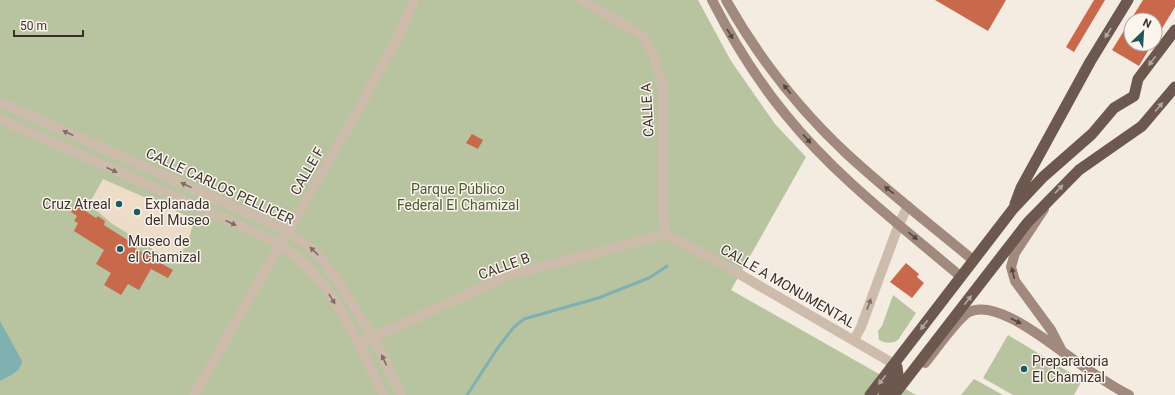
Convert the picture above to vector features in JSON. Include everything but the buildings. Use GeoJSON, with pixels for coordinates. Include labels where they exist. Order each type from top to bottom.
{"type":"FeatureCollection","features":[{"type":"Feature","properties":{"kind":"highway"},"geometry":{"type":"LineString","coordinates":[[1014,209],[1021,188],[1090,62],[1128,0]]}},
{"type":"Feature","properties":{"kind":"highway"},"geometry":{"type":"LineString","coordinates":[[870,395],[960,276],[1014,209],[1043,176],[1092,134],[1114,108],[1134,96],[1138,79],[1175,30]]}},
{"type":"Feature","properties":{"kind":"highway"},"geometry":{"type":"LineString","coordinates":[[894,395],[1028,222],[1079,170],[1142,126],[1175,87]]}},
{"type":"Feature","properties":{"kind":"highway"},"geometry":{"type":"LineString","coordinates":[[884,395],[898,375],[897,367],[894,364]]}},
{"type":"Feature","properties":{"kind":"main road"},"geometry":{"type":"LineString","coordinates":[[712,0],[747,60],[786,116],[850,183],[960,276]]}},
{"type":"Feature","properties":{"kind":"main road"},"geometry":{"type":"LineString","coordinates":[[726,0],[758,52],[814,121],[847,154],[973,260]]}},
{"type":"Feature","properties":{"kind":"main road"},"geometry":{"type":"LineString","coordinates":[[1047,202],[1034,226],[1015,253],[1011,267],[1015,282],[1051,330],[1063,353]]}},
{"type":"Feature","properties":{"kind":"main road"},"geometry":{"type":"LineString","coordinates":[[909,375],[921,368],[962,318],[968,313],[975,310],[989,310],[1012,319],[1033,331],[1096,376],[1129,395]]}},
{"type":"Feature","properties":{"kind":"street","name":"CALLE F"},"geometry":{"type":"LineString","coordinates":[[194,395],[397,38],[414,0]]}},
{"type":"Feature","properties":{"kind":"street","name":"CALLE A"},"geometry":{"type":"LineString","coordinates":[[582,0],[637,32],[643,37],[654,56],[663,87],[663,214],[666,234]]}},
{"type":"Feature","properties":{"kind":"street","name":"CALLE CARLOS PELLICER"},"geometry":{"type":"LineString","coordinates":[[0,102],[288,232],[302,241],[318,255],[334,274],[374,338],[401,395]]}},
{"type":"Feature","properties":{"kind":"street","name":"CALLE CARLOS PELLICER"},"geometry":{"type":"LineString","coordinates":[[0,119],[280,246],[299,258],[330,295],[359,344],[383,395]]}},
{"type":"Feature","properties":{"kind":"street"},"geometry":{"type":"LineString","coordinates":[[854,340],[861,327],[899,224],[908,206]]}},
{"type":"Feature","properties":{"kind":"street","name":"CALLE B"},"geometry":{"type":"LineString","coordinates":[[359,344],[507,276],[666,234]]}},
{"type":"Feature","properties":{"kind":"street","name":"CALLE A MONUMENTAL"},"geometry":{"type":"LineString","coordinates":[[666,234],[894,364]]}},
{"type":"Feature","properties":{"kind":"green space","name":"Parque Público Federal El Chamizal"},"geometry":{"type":"Polygon","coordinates":[[[0,0],[698,0],[731,61],[775,124],[806,157],[731,290],[916,395],[0,395],[0,0]]]}},
{"type":"Feature","properties":{"kind":"green space"},"geometry":{"type":"Polygon","coordinates":[[[893,295],[916,313],[898,340],[891,343],[879,340],[878,331],[882,326],[893,295]]]}},
{"type":"Feature","properties":{"kind":"green space","name":"Preparatoria El Chamizal"},"geometry":{"type":"Polygon","coordinates":[[[1008,335],[1082,380],[1074,395],[1013,395],[983,378],[1008,335]]]}},
{"type":"Feature","properties":{"kind":"green space"},"geometry":{"type":"Polygon","coordinates":[[[974,379],[1003,395],[961,395],[974,379]]]}},
{"type":"Feature","properties":{"kind":"shaded area","name":"Explanada del Museo"},"geometry":{"type":"Polygon","coordinates":[[[103,179],[194,219],[187,247],[167,258],[111,223],[89,204],[103,179]]]}},
{"type":"Feature","properties":{"kind":"water"},"geometry":{"type":"Polygon","coordinates":[[[0,321],[22,361],[17,371],[0,381],[0,321]]]}},
{"type":"Feature","properties":{"kind":"waterway"},"geometry":{"type":"LineString","coordinates":[[467,395],[499,346],[514,327],[524,319],[598,298],[649,278],[667,266]]}},
{"type":"Feature","properties":{"kind":"place","name":"Cruz Atreal"},"geometry":{"type":"Point","coordinates":[119,204]}},
{"type":"Feature","properties":{"kind":"place","name":"Explanada del Museo"},"geometry":{"type":"Point","coordinates":[137,212]}},
{"type":"Feature","properties":{"kind":"place","name":"Museo de el Chamizal"},"geometry":{"type":"Point","coordinates":[120,249]}},
{"type":"Feature","properties":{"kind":"place","name":"Preparatoria El Chamizal"},"geometry":{"type":"Point","coordinates":[1024,369]}}]}
